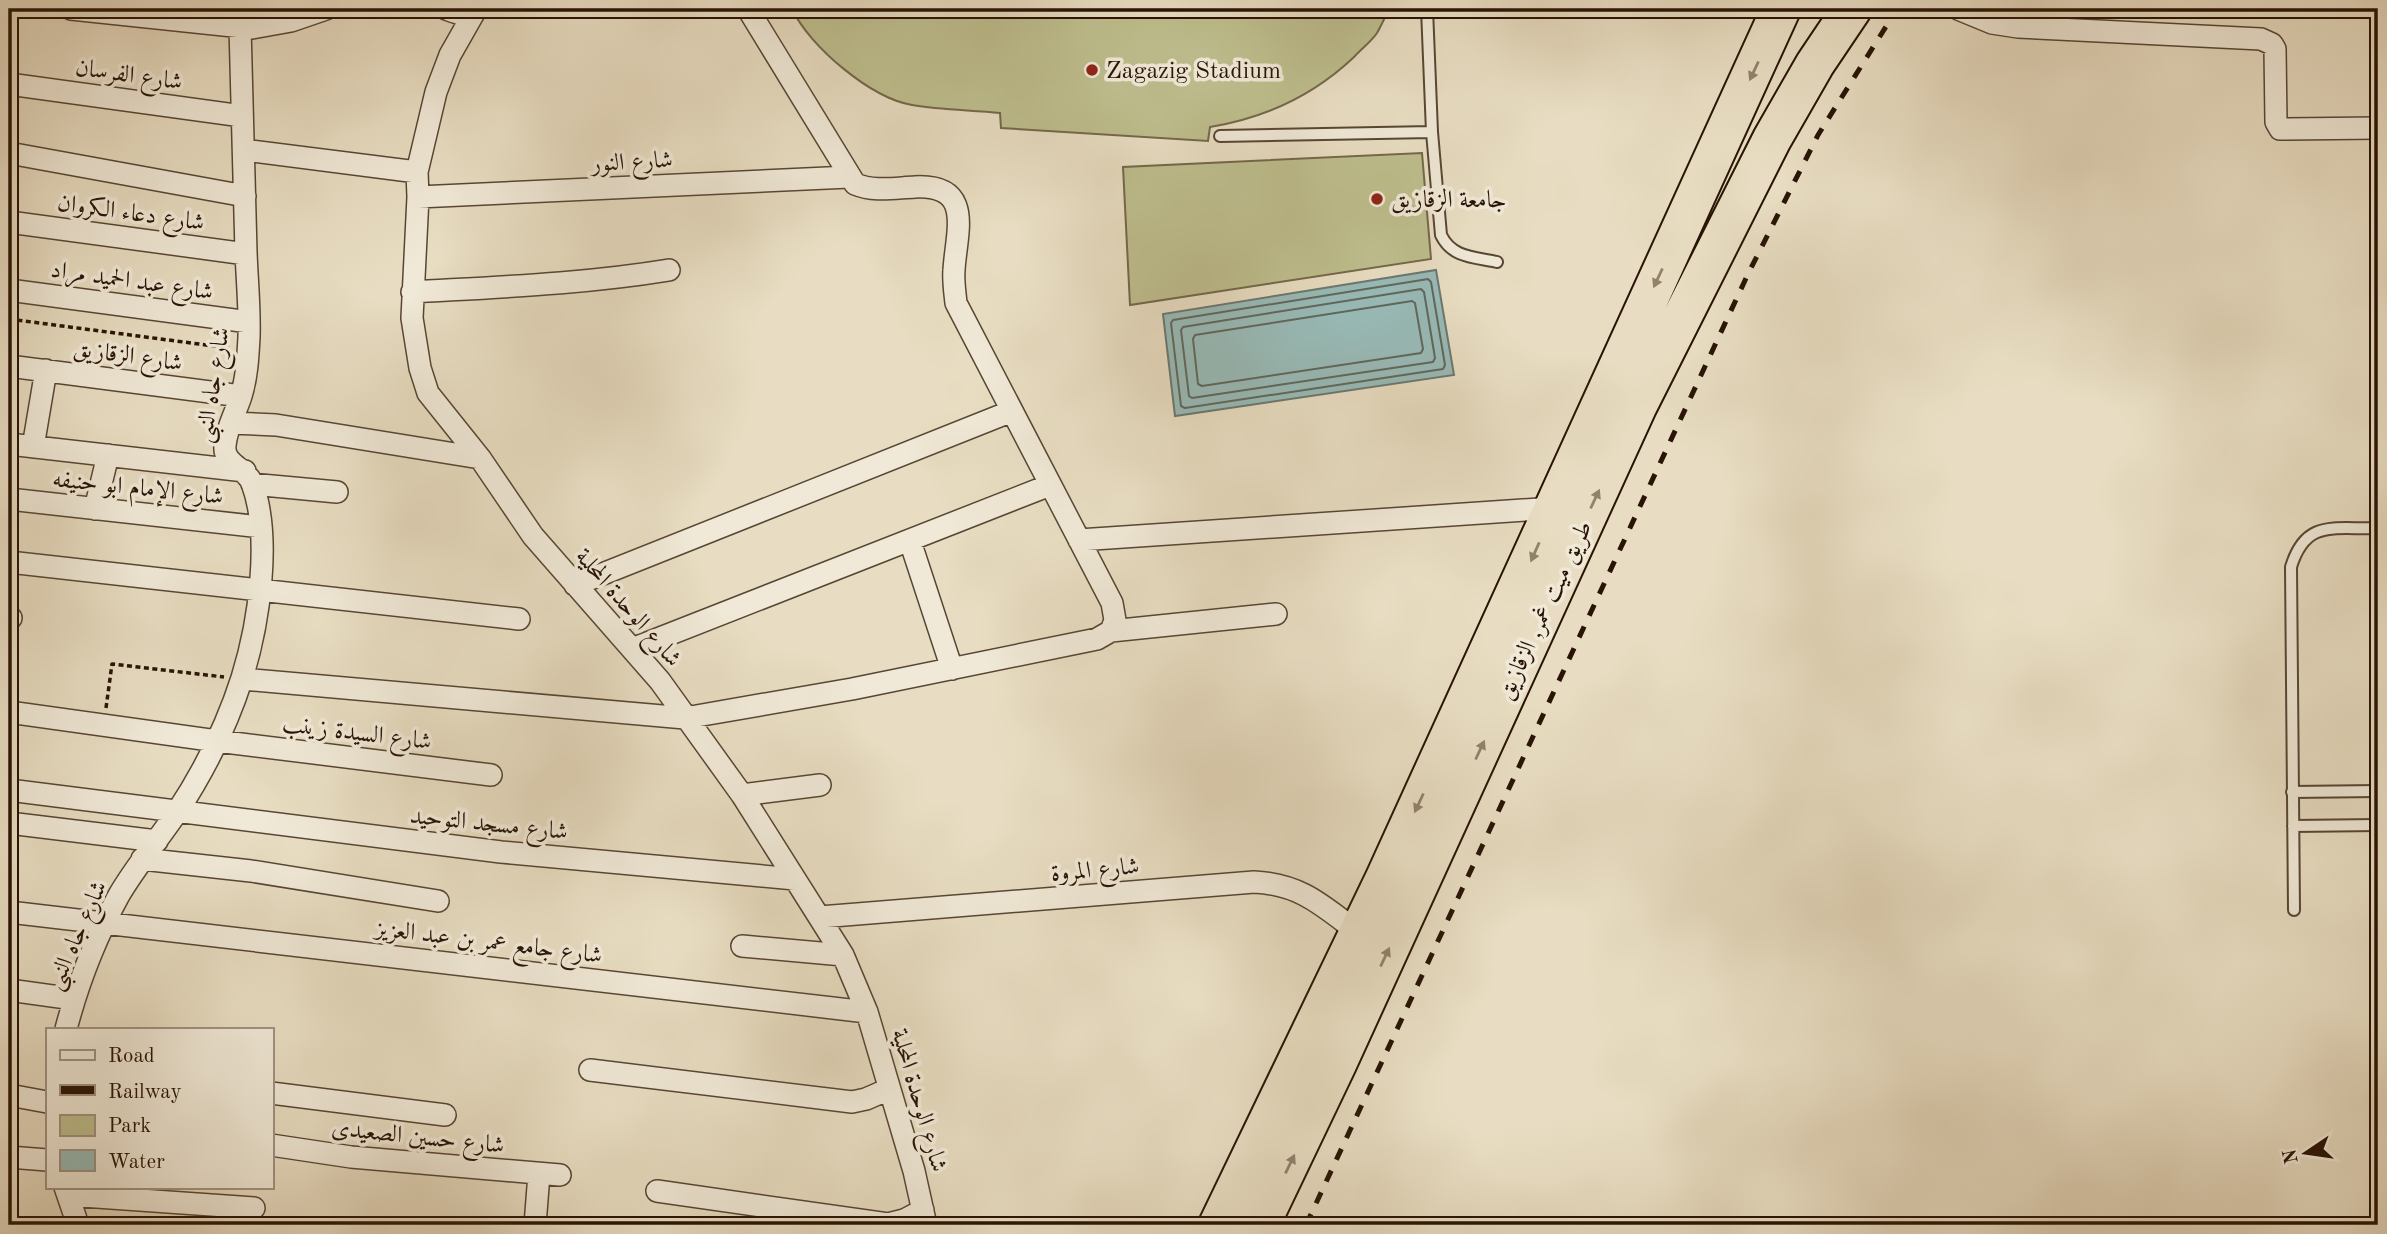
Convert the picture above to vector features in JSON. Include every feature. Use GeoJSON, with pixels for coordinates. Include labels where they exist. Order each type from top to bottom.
{"type":"FeatureCollection","features":[{"type":"Feature","properties":{"kind":"highway"},"geometry":{"type":"LineString","coordinates":[[1778,16],[1810,12],[1829,20],[1844,21]]}},
{"type":"Feature","properties":{"kind":"highway","name":"طريق ميت غمر, الزقازيق"},"geometry":{"type":"LineString","coordinates":[[1218,1225],[1359,933],[1778,16]]}},
{"type":"Feature","properties":{"kind":"highway","name":"طريق ميت غمر, الزقازيق"},"geometry":{"type":"LineString","coordinates":[[1260,1225],[1343,1052],[1637,407],[1773,139],[1815,64],[1844,21]]}},
{"type":"Feature","properties":{"kind":"street"},"geometry":{"type":"LineString","coordinates":[[71,9],[240,27],[264,27],[326,9]]}},
{"type":"Feature","properties":{"kind":"street"},"geometry":{"type":"LineString","coordinates":[[446,9],[460,14],[470,14],[475,10]]}},
{"type":"Feature","properties":{"kind":"street"},"geometry":{"type":"LineString","coordinates":[[748,9],[855,184],[869,190],[931,187],[943,191],[957,207],[960,227],[954,272],[956,303],[1112,603],[1115,620],[1111,631]]}},
{"type":"Feature","properties":{"kind":"street"},"geometry":{"type":"LineString","coordinates":[[1958,9],[1992,23],[2018,27],[2261,38],[2275,49],[2276,122],[2280,129],[2378,128]]}},
{"type":"Feature","properties":{"kind":"street","name":"شارع الوحدة المحلية"},"geometry":{"type":"LineString","coordinates":[[475,10],[450,55],[436,92],[417,172],[412,292],[415,343],[428,393],[480,458],[533,536],[660,681],[742,795],[843,955],[867,1012],[925,1218]]}},
{"type":"Feature","properties":{"kind":"street","name":"شارع جاه النبى"},"geometry":{"type":"LineString","coordinates":[[66,1028],[74,999],[106,923],[142,859],[177,812],[216,741],[242,679],[256,620],[260,591],[261,527],[249,477],[230,461],[225,446],[241,396],[248,350],[240,27]]}},
{"type":"Feature","properties":{"kind":"street","name":"شارع الفرسان"},"geometry":{"type":"LineString","coordinates":[[9,84],[242,116]]}},
{"type":"Feature","properties":{"kind":"street"},"geometry":{"type":"LineString","coordinates":[[244,150],[417,172]]}},
{"type":"Feature","properties":{"kind":"street"},"geometry":{"type":"LineString","coordinates":[[9,153],[245,196]]}},
{"type":"Feature","properties":{"kind":"street","name":"شارع النور"},"geometry":{"type":"LineString","coordinates":[[418,197],[849,177]]}},
{"type":"Feature","properties":{"kind":"street","name":"شارع دعاء الكروان"},"geometry":{"type":"LineString","coordinates":[[9,222],[246,254]]}},
{"type":"Feature","properties":{"kind":"street"},"geometry":{"type":"LineString","coordinates":[[412,292],[565,284],[669,270]]}},
{"type":"Feature","properties":{"kind":"street","name":"شارع عبد الحميد مراد"},"geometry":{"type":"LineString","coordinates":[[9,290],[249,322]]}},
{"type":"Feature","properties":{"kind":"street","name":"شارع الزقازيق"},"geometry":{"type":"LineString","coordinates":[[9,366],[241,396]]}},
{"type":"Feature","properties":{"kind":"street"},"geometry":{"type":"LineString","coordinates":[[33,447],[46,370]]}},
{"type":"Feature","properties":{"kind":"street"},"geometry":{"type":"LineString","coordinates":[[575,585],[1012,411]]}},
{"type":"Feature","properties":{"kind":"street"},"geometry":{"type":"LineString","coordinates":[[231,423],[276,425],[480,458]]}},
{"type":"Feature","properties":{"kind":"street"},"geometry":{"type":"LineString","coordinates":[[9,444],[108,455],[337,492]]}},
{"type":"Feature","properties":{"kind":"street"},"geometry":{"type":"LineString","coordinates":[[95,509],[108,455]]}},
{"type":"Feature","properties":{"kind":"street"},"geometry":{"type":"LineString","coordinates":[[632,649],[1050,485]]}},
{"type":"Feature","properties":{"kind":"street","name":"شارع الإمام ابو حنيفه"},"geometry":{"type":"LineString","coordinates":[[9,499],[261,527]]}},
{"type":"Feature","properties":{"kind":"street"},"geometry":{"type":"LineString","coordinates":[[1079,540],[1554,508]]}},
{"type":"Feature","properties":{"kind":"street"},"geometry":{"type":"LineString","coordinates":[[909,541],[952,668]]}},
{"type":"Feature","properties":{"kind":"street"},"geometry":{"type":"LineString","coordinates":[[9,562],[519,619]]}},
{"type":"Feature","properties":{"kind":"street"},"geometry":{"type":"LineString","coordinates":[[242,679],[685,718],[852,689],[1097,639],[1111,631],[1276,614]]}},
{"type":"Feature","properties":{"kind":"street","name":"شارع السيدة زينب"},"geometry":{"type":"LineString","coordinates":[[9,712],[491,775]]}},
{"type":"Feature","properties":{"kind":"street"},"geometry":{"type":"LineString","coordinates":[[742,795],[820,785]]}},
{"type":"Feature","properties":{"kind":"street","name":"شارع مسجد التوحيد"},"geometry":{"type":"LineString","coordinates":[[9,790],[500,852],[795,879]]}},
{"type":"Feature","properties":{"kind":"street"},"geometry":{"type":"LineString","coordinates":[[9,823],[157,841]]}},
{"type":"Feature","properties":{"kind":"street"},"geometry":{"type":"LineString","coordinates":[[142,859],[251,871],[438,901]]}},
{"type":"Feature","properties":{"kind":"street","name":"شارع المروة"},"geometry":{"type":"LineString","coordinates":[[820,917],[1254,882],[1282,885],[1308,895],[1359,933]]}},
{"type":"Feature","properties":{"kind":"street","name":"شارع جامع عمر بن عبد العزيز"},"geometry":{"type":"LineString","coordinates":[[9,912],[867,1012]]}},
{"type":"Feature","properties":{"kind":"street"},"geometry":{"type":"LineString","coordinates":[[742,946],[843,955]]}},
{"type":"Feature","properties":{"kind":"street"},"geometry":{"type":"LineString","coordinates":[[9,990],[74,999]]}},
{"type":"Feature","properties":{"kind":"street"},"geometry":{"type":"LineString","coordinates":[[590,1070],[852,1102],[889,1089]]}},
{"type":"Feature","properties":{"kind":"street"},"geometry":{"type":"LineString","coordinates":[[273,1093],[445,1115]]}},
{"type":"Feature","properties":{"kind":"street"},"geometry":{"type":"LineString","coordinates":[[9,1095],[46,1102]]}},
{"type":"Feature","properties":{"kind":"street","name":"شارع حسين الصعيدى"},"geometry":{"type":"LineString","coordinates":[[273,1145],[351,1157],[549,1175],[535,1225]]}},
{"type":"Feature","properties":{"kind":"street"},"geometry":{"type":"LineString","coordinates":[[9,1157],[46,1160]]}},
{"type":"Feature","properties":{"kind":"street"},"geometry":{"type":"LineString","coordinates":[[78,1225],[66,1191],[254,1208]]}},
{"type":"Feature","properties":{"kind":"street"},"geometry":{"type":"LineString","coordinates":[[657,1191],[888,1224],[925,1218]]}},
{"type":"Feature","properties":{"kind":"lane"},"geometry":{"type":"LineString","coordinates":[[1427,9],[1432,132],[1441,235],[1446,246],[1455,252],[1497,262]]}},
{"type":"Feature","properties":{"kind":"lane"},"geometry":{"type":"LineString","coordinates":[[1220,136],[1432,132]]}},
{"type":"Feature","properties":{"kind":"lane"},"geometry":{"type":"LineString","coordinates":[[2294,910],[2291,567],[2297,548],[2308,535],[2321,530],[2378,528]]}},
{"type":"Feature","properties":{"kind":"lane"},"geometry":{"type":"LineString","coordinates":[[2292,792],[2378,792]]}},
{"type":"Feature","properties":{"kind":"lane"},"geometry":{"type":"LineString","coordinates":[[2292,826],[2378,825]]}},
{"type":"Feature","properties":{"kind":"path"},"geometry":{"type":"LineString","coordinates":[[9,319],[248,350]]}},
{"type":"Feature","properties":{"kind":"path"},"geometry":{"type":"LineString","coordinates":[[104,724],[112,664],[242,679]]}},
{"type":"Feature","properties":{"kind":"green space","name":"Zagazig Stadium"},"geometry":{"type":"Polygon","coordinates":[[[792,9],[1389,9],[1372,39],[1322,83],[1269,111],[1210,127],[1208,141],[1001,128],[1000,113],[923,107],[896,100],[878,92],[843,69],[813,39],[792,9]]]}},
{"type":"Feature","properties":{"kind":"green space"},"geometry":{"type":"Polygon","coordinates":[[[1422,153],[1431,259],[1130,305],[1123,167],[1422,153]]]}},
{"type":"Feature","properties":{"kind":"water"},"geometry":{"type":"Polygon","coordinates":[[[1436,270],[1454,375],[1175,416],[1163,314],[1436,270]]]}},
{"type":"Feature","properties":{"kind":"railway"},"geometry":{"type":"LineString","coordinates":[[1306,1225],[1748,274],[1818,135],[1897,9]]}},
{"type":"Feature","properties":{"kind":"place","name":"Zagazig Stadium"},"geometry":{"type":"Point","coordinates":[1092,70]}},
{"type":"Feature","properties":{"kind":"place","name":"جامعة الزقازيق"},"geometry":{"type":"Point","coordinates":[1377,199]}}]}
